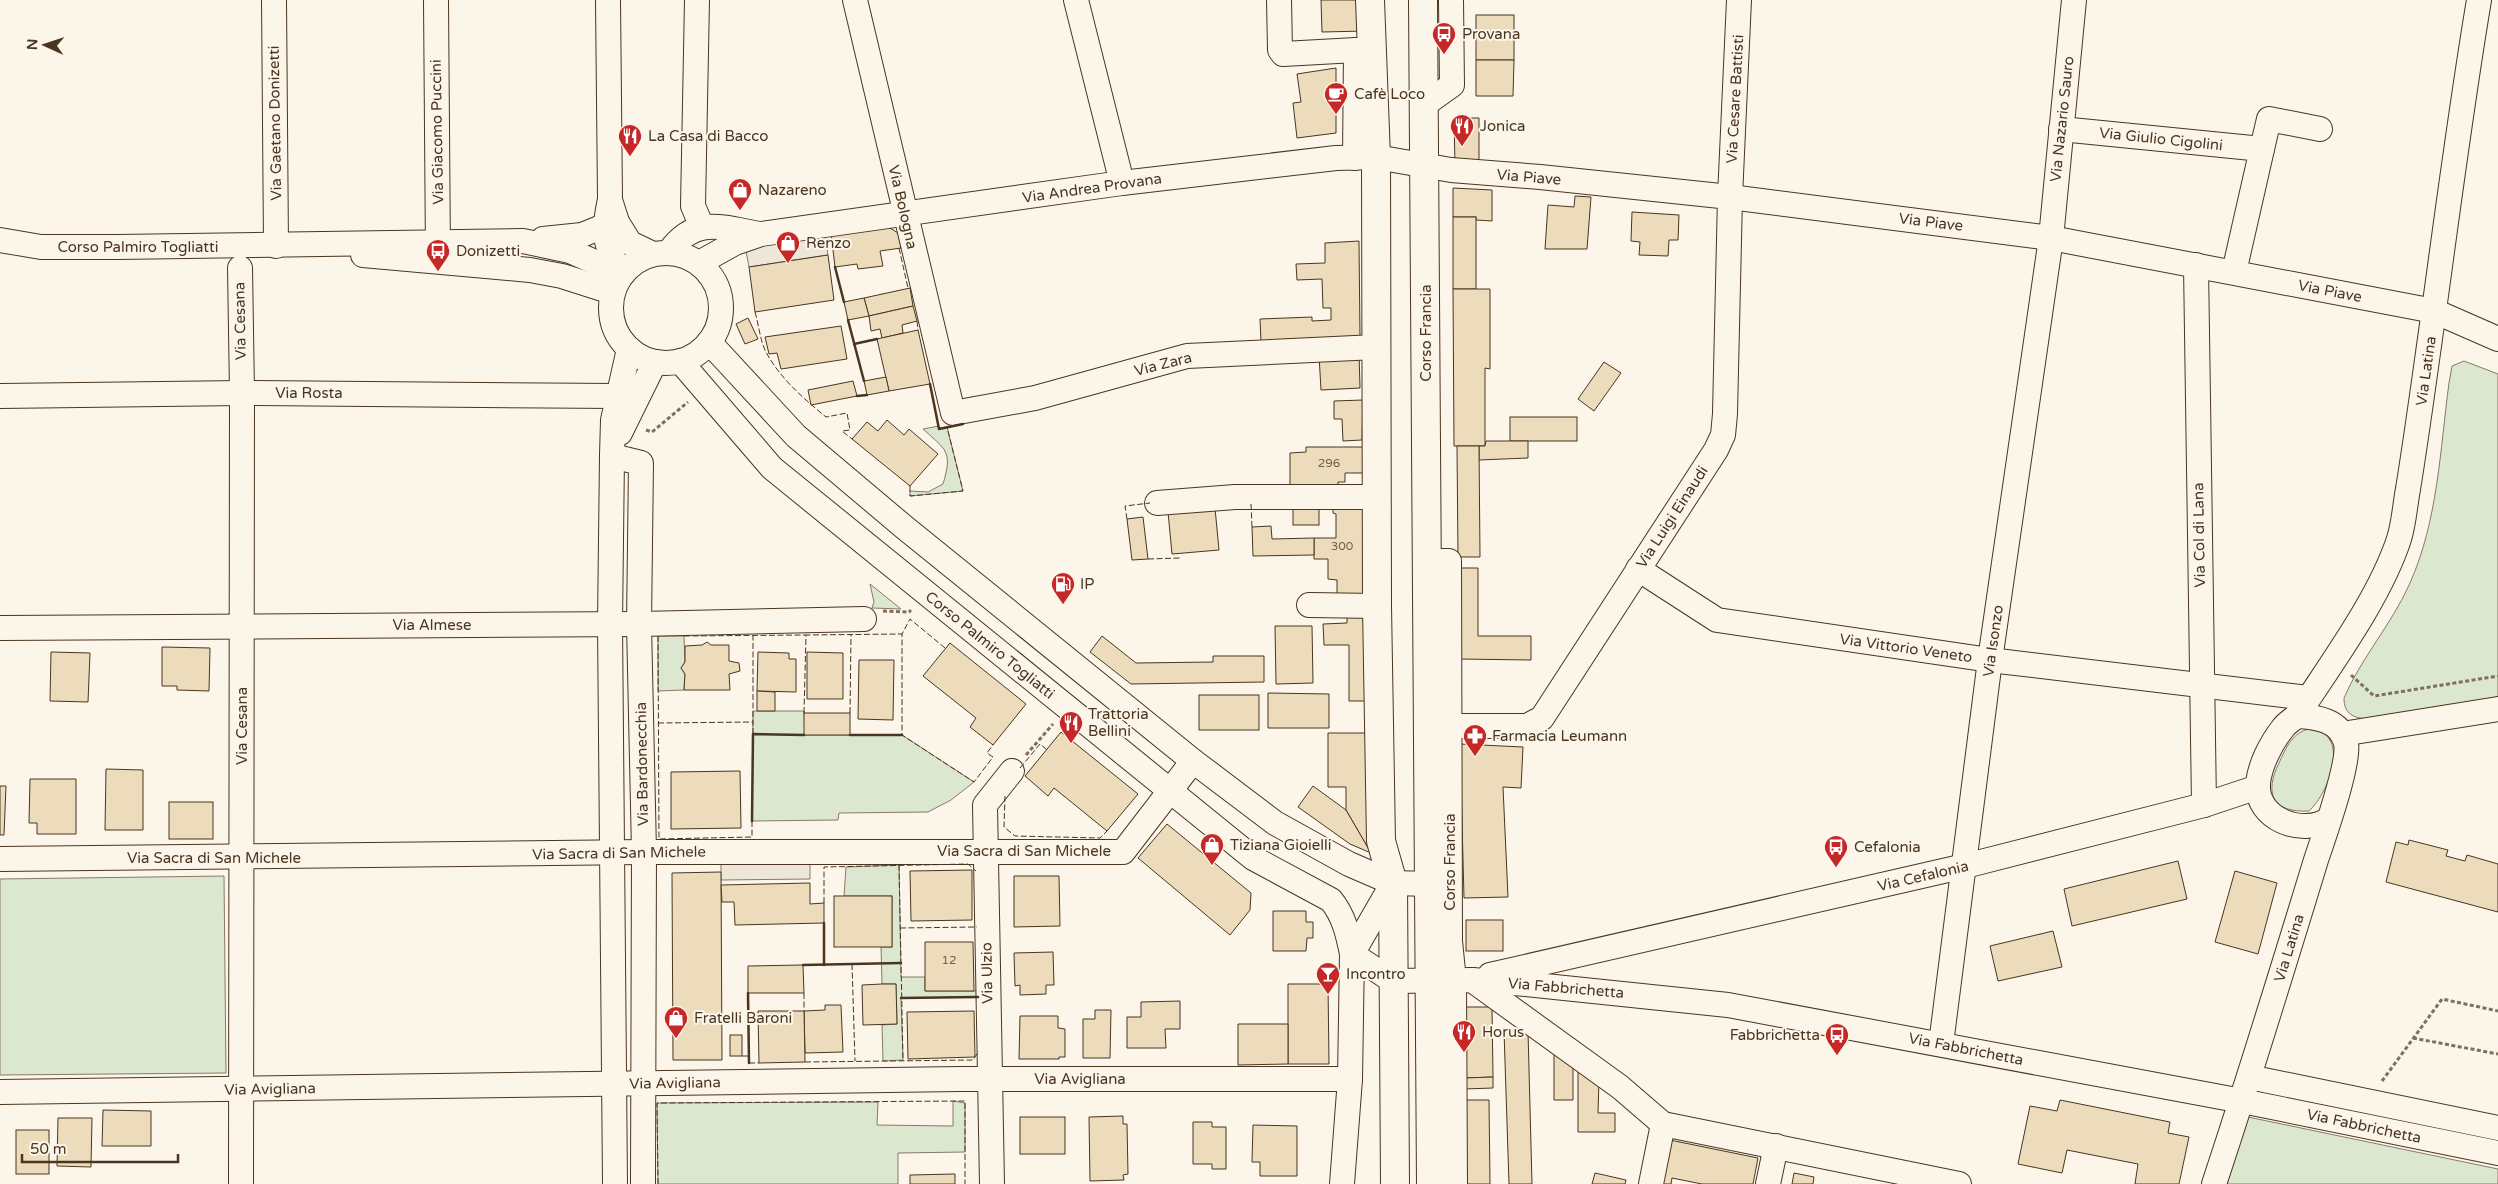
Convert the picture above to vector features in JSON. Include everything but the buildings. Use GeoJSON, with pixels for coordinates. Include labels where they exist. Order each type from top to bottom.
{"type":"FeatureCollection","features":[{"type":"Feature","properties":{"kind":"main road"},"geometry":{"type":"LineString","coordinates":[[1370,0],[1363,50],[1366,157],[1376,347],[1377,606],[1381,841],[1393,883],[1395,1184]]}},
{"type":"Feature","properties":{"kind":"main road","name":"Corso Francia"},"geometry":{"type":"LineString","coordinates":[[1423,0],[1430,884],[1452,981],[1431,1184]]}},
{"type":"Feature","properties":{"kind":"street","name":"Via Gaetano Donizetti"},"geometry":{"type":"LineString","coordinates":[[274,0],[276,246]]}},
{"type":"Feature","properties":{"kind":"street","name":"Via Giacomo Puccini"},"geometry":{"type":"LineString","coordinates":[[436,0],[438,252]]}},
{"type":"Feature","properties":{"kind":"street"},"geometry":{"type":"LineString","coordinates":[[608,0],[610,199],[604,226],[608,251],[617,283],[612,321],[616,333],[629,349],[645,359],[655,362],[680,361],[699,352],[709,342],[718,323],[720,298],[709,273],[699,264],[685,256],[661,253],[630,243],[617,222],[610,199]]}},
{"type":"Feature","properties":{"kind":"street"},"geometry":{"type":"LineString","coordinates":[[617,283],[635,262],[661,253],[690,230],[702,227],[693,206],[697,0]]}},
{"type":"Feature","properties":{"kind":"street","name":"Via Bologna"},"geometry":{"type":"LineString","coordinates":[[855,0],[953,413]]}},
{"type":"Feature","properties":{"kind":"street"},"geometry":{"type":"LineString","coordinates":[[1076,0],[1122,183]]}},
{"type":"Feature","properties":{"kind":"street"},"geometry":{"type":"LineString","coordinates":[[1279,0],[1280,50],[1283,54],[1363,50]]}},
{"type":"Feature","properties":{"kind":"street"},"geometry":{"type":"LineString","coordinates":[[1424,105],[1452,85],[1452,0]]}},
{"type":"Feature","properties":{"kind":"street","name":"Via Cesare Battisti"},"geometry":{"type":"LineString","coordinates":[[1730,197],[1740,0]]}},
{"type":"Feature","properties":{"kind":"street","name":"Via Nazario Sauro"},"geometry":{"type":"LineString","coordinates":[[2051,238],[2074,0]]}},
{"type":"Feature","properties":{"kind":"street","name":"Via Latina"},"geometry":{"type":"LineString","coordinates":[[2303,707],[2380,582],[2399,538],[2416,440],[2479,0]]}},
{"type":"Feature","properties":{"kind":"street"},"geometry":{"type":"LineString","coordinates":[[2234,272],[2269,119],[2320,129]]}},
{"type":"Feature","properties":{"kind":"street","name":"Via Giulio Cigolini"},"geometry":{"type":"LineString","coordinates":[[2061,129],[2262,149]]}},
{"type":"Feature","properties":{"kind":"street","name":"Via Andrea Provana"},"geometry":{"type":"LineString","coordinates":[[699,264],[735,243],[761,234],[1122,183],[1336,158],[1366,157],[1424,166]]}},
{"type":"Feature","properties":{"kind":"street","name":"Via Piave"},"geometry":{"type":"LineString","coordinates":[[1424,166],[1730,197],[2051,238],[2434,311],[2498,339]]}},
{"type":"Feature","properties":{"kind":"street","name":"Via Luigi Einaudi"},"geometry":{"type":"LineString","coordinates":[[1450,726],[1527,726],[1542,718],[1716,450],[1723,435],[1726,414],[1730,197]]}},
{"type":"Feature","properties":{"kind":"street","name":"Corso Palmiro Togliatti"},"geometry":{"type":"LineString","coordinates":[[0,240],[42,247],[276,246],[438,252],[582,235],[604,226]]}},
{"type":"Feature","properties":{"kind":"street","name":"Via Andrea Provana"},"geometry":{"type":"LineString","coordinates":[[702,227],[761,234]]}},
{"type":"Feature","properties":{"kind":"street","name":"Via Isonzo"},"geometry":{"type":"LineString","coordinates":[[1941,1044],[1990,660],[2051,238]]}},
{"type":"Feature","properties":{"kind":"street","name":"Corso Palmiro Togliatti"},"geometry":{"type":"LineString","coordinates":[[524,241],[570,251],[617,283]]}},
{"type":"Feature","properties":{"kind":"street","name":"Corso Palmiro Togliatti"},"geometry":{"type":"LineString","coordinates":[[438,252],[578,280],[617,283]]}},
{"type":"Feature","properties":{"kind":"street","name":"Via Col di Lana"},"geometry":{"type":"LineString","coordinates":[[2196,265],[2204,806]]}},
{"type":"Feature","properties":{"kind":"street","name":"Via Cesana"},"geometry":{"type":"LineString","coordinates":[[240,268],[242,393],[241,1184]]}},
{"type":"Feature","properties":{"kind":"street"},"geometry":{"type":"LineString","coordinates":[[709,342],[796,436],[904,527],[1193,761],[1275,823],[1349,864],[1393,883],[1430,884]]}},
{"type":"Feature","properties":{"kind":"street","name":"Via Zara"},"geometry":{"type":"LineString","coordinates":[[953,413],[1035,398],[1187,356],[1376,347]]}},
{"type":"Feature","properties":{"kind":"street","name":"Via Bardonecchia"},"geometry":{"type":"LineString","coordinates":[[615,1184],[613,1084],[614,854],[610,624],[612,456],[613,420],[629,349]]}},
{"type":"Feature","properties":{"kind":"street","name":"Corso Palmiro Togliatti"},"geometry":{"type":"LineString","coordinates":[[680,361],[772,468],[1253,858],[1331,900],[1339,910],[1347,930],[1352,954]]}},
{"type":"Feature","properties":{"kind":"street","name":"Via Bardonecchia"},"geometry":{"type":"LineString","coordinates":[[612,456],[624,423],[655,362]]}},
{"type":"Feature","properties":{"kind":"street","name":"Via Rosta"},"geometry":{"type":"LineString","coordinates":[[0,396],[242,393],[617,396]]}},
{"type":"Feature","properties":{"kind":"street","name":"Via Bardonecchia"},"geometry":{"type":"LineString","coordinates":[[612,456],[641,463],[640,624],[644,852],[643,1184]]}},
{"type":"Feature","properties":{"kind":"street"},"geometry":{"type":"LineString","coordinates":[[1157,502],[1236,496],[1377,497]]}},
{"type":"Feature","properties":{"kind":"street","name":"Corso Francia"},"geometry":{"type":"LineString","coordinates":[[1428,561],[1449,561],[1450,941],[1455,1184]]}},
{"type":"Feature","properties":{"kind":"street","name":"Via Vittorio Veneto"},"geometry":{"type":"LineString","coordinates":[[1638,569],[1717,620],[1990,660],[2201,685],[2303,707]]}},
{"type":"Feature","properties":{"kind":"street"},"geometry":{"type":"LineString","coordinates":[[1309,605],[1377,606]]}},
{"type":"Feature","properties":{"kind":"street","name":"Via Almese"},"geometry":{"type":"LineString","coordinates":[[0,628],[640,624],[864,619]]}},
{"type":"Feature","properties":{"kind":"street"},"geometry":{"type":"LineString","coordinates":[[2303,707],[2317,717],[2332,723],[2342,734],[2346,744],[2346,757],[2329,819],[2321,825],[2311,827],[2287,824],[2268,811],[2258,787],[2260,772],[2283,727],[2303,707]]}},
{"type":"Feature","properties":{"kind":"street"},"geometry":{"type":"LineString","coordinates":[[2342,734],[2498,709]]}},
{"type":"Feature","properties":{"kind":"street","name":"Via Sacra di San Michele"},"geometry":{"type":"LineString","coordinates":[[0,859],[614,854],[644,852],[986,850],[1123,852],[1193,761]]}},
{"type":"Feature","properties":{"kind":"street","name":"Via Ulzio"},"geometry":{"type":"LineString","coordinates":[[992,1184],[985,805],[1012,771]]}},
{"type":"Feature","properties":{"kind":"street","name":"Via Cefalonia"},"geometry":{"type":"LineString","coordinates":[[1452,981],[1585,953],[1965,866],[2204,806],[2258,787]]}},
{"type":"Feature","properties":{"kind":"street","name":"Via Latina"},"geometry":{"type":"LineString","coordinates":[[2214,1184],[2242,1101],[2329,819]]}},
{"type":"Feature","properties":{"kind":"street"},"geometry":{"type":"LineString","coordinates":[[1342,1184],[1350,1079],[1352,954],[1393,883]]}},
{"type":"Feature","properties":{"kind":"street"},"geometry":{"type":"LineString","coordinates":[[1585,953],[1586,989]]}},
{"type":"Feature","properties":{"kind":"street"},"geometry":{"type":"LineString","coordinates":[[1352,954],[1393,981],[1452,981],[1620,1086],[1663,1124],[1776,1146],[1865,1174],[1959,1184]]}},
{"type":"Feature","properties":{"kind":"street","name":"Via Fabbrichetta"},"geometry":{"type":"LineString","coordinates":[[1452,981],[1586,989],[1728,1005],[2242,1101],[2498,1153]]}},
{"type":"Feature","properties":{"kind":"street","name":"Via Fabbrichetta"},"geometry":{"type":"LineString","coordinates":[[2249,1077],[2498,1128]]}},
{"type":"Feature","properties":{"kind":"street","name":"Via Avigliana"},"geometry":{"type":"LineString","coordinates":[[0,1092],[989,1079],[1350,1079]]}},
{"type":"Feature","properties":{"kind":"street"},"geometry":{"type":"LineString","coordinates":[[1651,1184],[1663,1124]]}},
{"type":"Feature","properties":{"kind":"street"},"geometry":{"type":"LineString","coordinates":[[1768,1184],[1776,1146]]}},
{"type":"Feature","properties":{"kind":"path"},"geometry":{"type":"LineString","coordinates":[[624,423],[652,432],[704,389]]}},
{"type":"Feature","properties":{"kind":"path"},"geometry":{"type":"LineString","coordinates":[[864,619],[871,611],[909,612],[925,593]]}},
{"type":"Feature","properties":{"kind":"path"},"geometry":{"type":"LineString","coordinates":[[2333,660],[2374,696],[2498,676]]}},
{"type":"Feature","properties":{"kind":"path"},"geometry":{"type":"LineString","coordinates":[[1012,771],[1067,708]]}},
{"type":"Feature","properties":{"kind":"path"},"geometry":{"type":"LineString","coordinates":[[2378,1085],[2442,999],[2498,1011]]}},
{"type":"Feature","properties":{"kind":"path"},"geometry":{"type":"LineString","coordinates":[[2413,1038],[2498,1054]]}},
{"type":"Feature","properties":{"kind":"green space"},"geometry":{"type":"Polygon","coordinates":[[[2464,361],[2498,374],[2498,697],[2368,719],[2358,718],[2350,714],[2344,703],[2344,698],[2359,669],[2403,598],[2419,559],[2427,535],[2437,484],[2452,366],[2464,361]]]}},
{"type":"Feature","properties":{"kind":"green space"},"geometry":{"type":"Polygon","coordinates":[[[939,426],[939,428],[947,427],[963,491],[910,496],[910,491],[928,492],[943,484],[947,464],[945,452],[923,429],[939,426]]]}},
{"type":"Feature","properties":{"kind":"green space"},"geometry":{"type":"Polygon","coordinates":[[[870,584],[901,609],[872,608],[874,602],[870,584]]]}},
{"type":"Feature","properties":{"kind":"green space"},"geometry":{"type":"Polygon","coordinates":[[[658,636],[684,636],[685,662],[681,668],[685,674],[684,690],[658,691],[658,636]]]}},
{"type":"Feature","properties":{"kind":"green space"},"geometry":{"type":"Polygon","coordinates":[[[753,711],[804,711],[805,735],[902,735],[974,782],[951,800],[928,812],[839,813],[838,820],[752,821],[753,711]]]}},
{"type":"Feature","properties":{"kind":"green space"},"geometry":{"type":"Polygon","coordinates":[[[2308,729],[2322,732],[2330,740],[2333,751],[2333,764],[2324,791],[2317,802],[2309,811],[2296,811],[2279,805],[2274,799],[2272,783],[2274,774],[2290,742],[2297,734],[2308,729]]]}},
{"type":"Feature","properties":{"kind":"green space"},"geometry":{"type":"Polygon","coordinates":[[[899,865],[901,977],[925,977],[925,991],[978,991],[978,997],[901,998],[903,1060],[883,1061],[882,1025],[897,1024],[896,984],[882,984],[881,947],[892,947],[892,896],[844,896],[846,867],[899,865]]]}},
{"type":"Feature","properties":{"kind":"green space"},"geometry":{"type":"Polygon","coordinates":[[[224,876],[226,1073],[0,1075],[0,879],[224,876]]]}},
{"type":"Feature","properties":{"kind":"green space"},"geometry":{"type":"Polygon","coordinates":[[[953,1101],[965,1103],[965,1152],[898,1153],[898,1184],[658,1184],[657,1103],[878,1102],[877,1125],[953,1126],[953,1101]]]}},
{"type":"Feature","properties":{"kind":"green space"},"geometry":{"type":"Polygon","coordinates":[[[2248,1117],[2498,1169],[2498,1184],[2227,1184],[2248,1117]]]}},
{"type":"Feature","properties":{"kind":"shaded area"},"geometry":{"type":"Polygon","coordinates":[[[824,225],[828,255],[749,267],[744,240],[824,225]]]}},
{"type":"Feature","properties":{"kind":"shaded area"},"geometry":{"type":"Polygon","coordinates":[[[810,861],[810,879],[721,880],[721,863],[810,861]]]}},
{"type":"Feature","properties":{"kind":"fence"},"geometry":{"type":"LineString","coordinates":[[899,248],[908,288]]}},
{"type":"Feature","properties":{"kind":"fence"},"geometry":{"type":"LineString","coordinates":[[755,312],[761,339],[779,372],[801,396],[826,417],[847,413],[850,430],[842,431],[852,439]]}},
{"type":"Feature","properties":{"kind":"fence"},"geometry":{"type":"LineString","coordinates":[[917,321],[918,330]]}},
{"type":"Feature","properties":{"kind":"fence"},"geometry":{"type":"LineString","coordinates":[[910,486],[910,496],[963,491],[947,427]]}},
{"type":"Feature","properties":{"kind":"fence"},"geometry":{"type":"LineString","coordinates":[[1127,519],[1125,506],[1150,503]]}},
{"type":"Feature","properties":{"kind":"fence"},"geometry":{"type":"LineString","coordinates":[[1251,504],[1252,527]]}},
{"type":"Feature","properties":{"kind":"fence"},"geometry":{"type":"LineString","coordinates":[[1148,559],[1180,558]]}},
{"type":"Feature","properties":{"kind":"fence"},"geometry":{"type":"LineString","coordinates":[[945,648],[910,619],[902,634],[902,735],[974,782],[993,757],[987,753],[993,745]]}},
{"type":"Feature","properties":{"kind":"fence"},"geometry":{"type":"LineString","coordinates":[[850,713],[851,634]]}},
{"type":"Feature","properties":{"kind":"fence"},"geometry":{"type":"LineString","coordinates":[[804,713],[806,635],[902,634]]}},
{"type":"Feature","properties":{"kind":"fence"},"geometry":{"type":"LineString","coordinates":[[753,635],[753,734]]}},
{"type":"Feature","properties":{"kind":"fence"},"geometry":{"type":"LineString","coordinates":[[684,636],[806,635]]}},
{"type":"Feature","properties":{"kind":"fence"},"geometry":{"type":"LineString","coordinates":[[658,636],[659,839],[752,837],[752,821]]}},
{"type":"Feature","properties":{"kind":"fence"},"geometry":{"type":"LineString","coordinates":[[658,723],[753,722]]}},
{"type":"Feature","properties":{"kind":"fence"},"geometry":{"type":"LineString","coordinates":[[1020,768],[1040,744],[1047,750]]}},
{"type":"Feature","properties":{"kind":"fence"},"geometry":{"type":"LineString","coordinates":[[1005,796],[1004,827],[1015,836],[1100,838],[1107,831]]}},
{"type":"Feature","properties":{"kind":"fence"},"geometry":{"type":"LineString","coordinates":[[824,903],[824,867],[968,864],[976,871]]}},
{"type":"Feature","properties":{"kind":"fence"},"geometry":{"type":"LineString","coordinates":[[899,865],[903,1060]]}},
{"type":"Feature","properties":{"kind":"fence"},"geometry":{"type":"LineString","coordinates":[[900,928],[977,927]]}},
{"type":"Feature","properties":{"kind":"fence"},"geometry":{"type":"LineString","coordinates":[[852,964],[855,1061]]}},
{"type":"Feature","properties":{"kind":"fence"},"geometry":{"type":"LineString","coordinates":[[804,993],[804,1011]]}},
{"type":"Feature","properties":{"kind":"fence"},"geometry":{"type":"LineString","coordinates":[[805,1062],[973,1060],[979,1051]]}},
{"type":"Feature","properties":{"kind":"fence"},"geometry":{"type":"LineString","coordinates":[[742,1056],[749,1056]]}},
{"type":"Feature","properties":{"kind":"fence"},"geometry":{"type":"LineString","coordinates":[[749,1063],[759,1063]]}},
{"type":"Feature","properties":{"kind":"fence"},"geometry":{"type":"LineString","coordinates":[[658,1184],[657,1103],[965,1101],[965,1184]]}},
{"type":"Feature","properties":{"kind":"wall"},"geometry":{"type":"LineString","coordinates":[[835,267],[844,302]]}},
{"type":"Feature","properties":{"kind":"wall"},"geometry":{"type":"LineString","coordinates":[[848,320],[864,381]]}},
{"type":"Feature","properties":{"kind":"wall"},"geometry":{"type":"LineString","coordinates":[[854,344],[877,339]]}},
{"type":"Feature","properties":{"kind":"wall"},"geometry":{"type":"LineString","coordinates":[[930,384],[939,429],[963,424]]}},
{"type":"Feature","properties":{"kind":"wall"},"geometry":{"type":"LineString","coordinates":[[857,396],[867,395]]}},
{"type":"Feature","properties":{"kind":"wall"},"geometry":{"type":"LineString","coordinates":[[752,821],[753,734],[804,735]]}},
{"type":"Feature","properties":{"kind":"wall"},"geometry":{"type":"LineString","coordinates":[[850,735],[902,735]]}},
{"type":"Feature","properties":{"kind":"wall"},"geometry":{"type":"LineString","coordinates":[[824,923],[824,965]]}},
{"type":"Feature","properties":{"kind":"wall"},"geometry":{"type":"LineString","coordinates":[[803,965],[901,963]]}},
{"type":"Feature","properties":{"kind":"wall"},"geometry":{"type":"LineString","coordinates":[[748,993],[749,1063]]}},
{"type":"Feature","properties":{"kind":"wall"},"geometry":{"type":"LineString","coordinates":[[901,998],[978,997]]}},
{"type":"Feature","properties":{"kind":"place","name":"Provana"},"geometry":{"type":"Point","coordinates":[1444,55]}},
{"type":"Feature","properties":{"kind":"place","name":"Cafè Loco"},"geometry":{"type":"Point","coordinates":[1336,115]}},
{"type":"Feature","properties":{"kind":"place","name":"Jonica"},"geometry":{"type":"Point","coordinates":[1462,147]}},
{"type":"Feature","properties":{"kind":"place","name":"La Casa di Bacco"},"geometry":{"type":"Point","coordinates":[630,157]}},
{"type":"Feature","properties":{"kind":"place","name":"Nazareno"},"geometry":{"type":"Point","coordinates":[740,211]}},
{"type":"Feature","properties":{"kind":"place","name":"Renzo"},"geometry":{"type":"Point","coordinates":[788,264]}},
{"type":"Feature","properties":{"kind":"place","name":"Donizetti"},"geometry":{"type":"Point","coordinates":[438,272]}},
{"type":"Feature","properties":{"kind":"place","name":"IP"},"geometry":{"type":"Point","coordinates":[1063,605]}},
{"type":"Feature","properties":{"kind":"place","name":"Trattoria Bellini"},"geometry":{"type":"Point","coordinates":[1071,744]}},
{"type":"Feature","properties":{"kind":"place","name":"Farmacia Leumann"},"geometry":{"type":"Point","coordinates":[1475,757]}},
{"type":"Feature","properties":{"kind":"place","name":"Tiziana Gioielli"},"geometry":{"type":"Point","coordinates":[1212,866]}},
{"type":"Feature","properties":{"kind":"place","name":"Cefalonia"},"geometry":{"type":"Point","coordinates":[1836,868]}},
{"type":"Feature","properties":{"kind":"place","name":"Incontro"},"geometry":{"type":"Point","coordinates":[1328,995]}},
{"type":"Feature","properties":{"kind":"place","name":"Fratelli Baroni"},"geometry":{"type":"Point","coordinates":[676,1039]}},
{"type":"Feature","properties":{"kind":"place","name":"Horus"},"geometry":{"type":"Point","coordinates":[1464,1053]}},
{"type":"Feature","properties":{"kind":"place","name":"Fabbrichetta"},"geometry":{"type":"Point","coordinates":[1837,1056]}}]}
